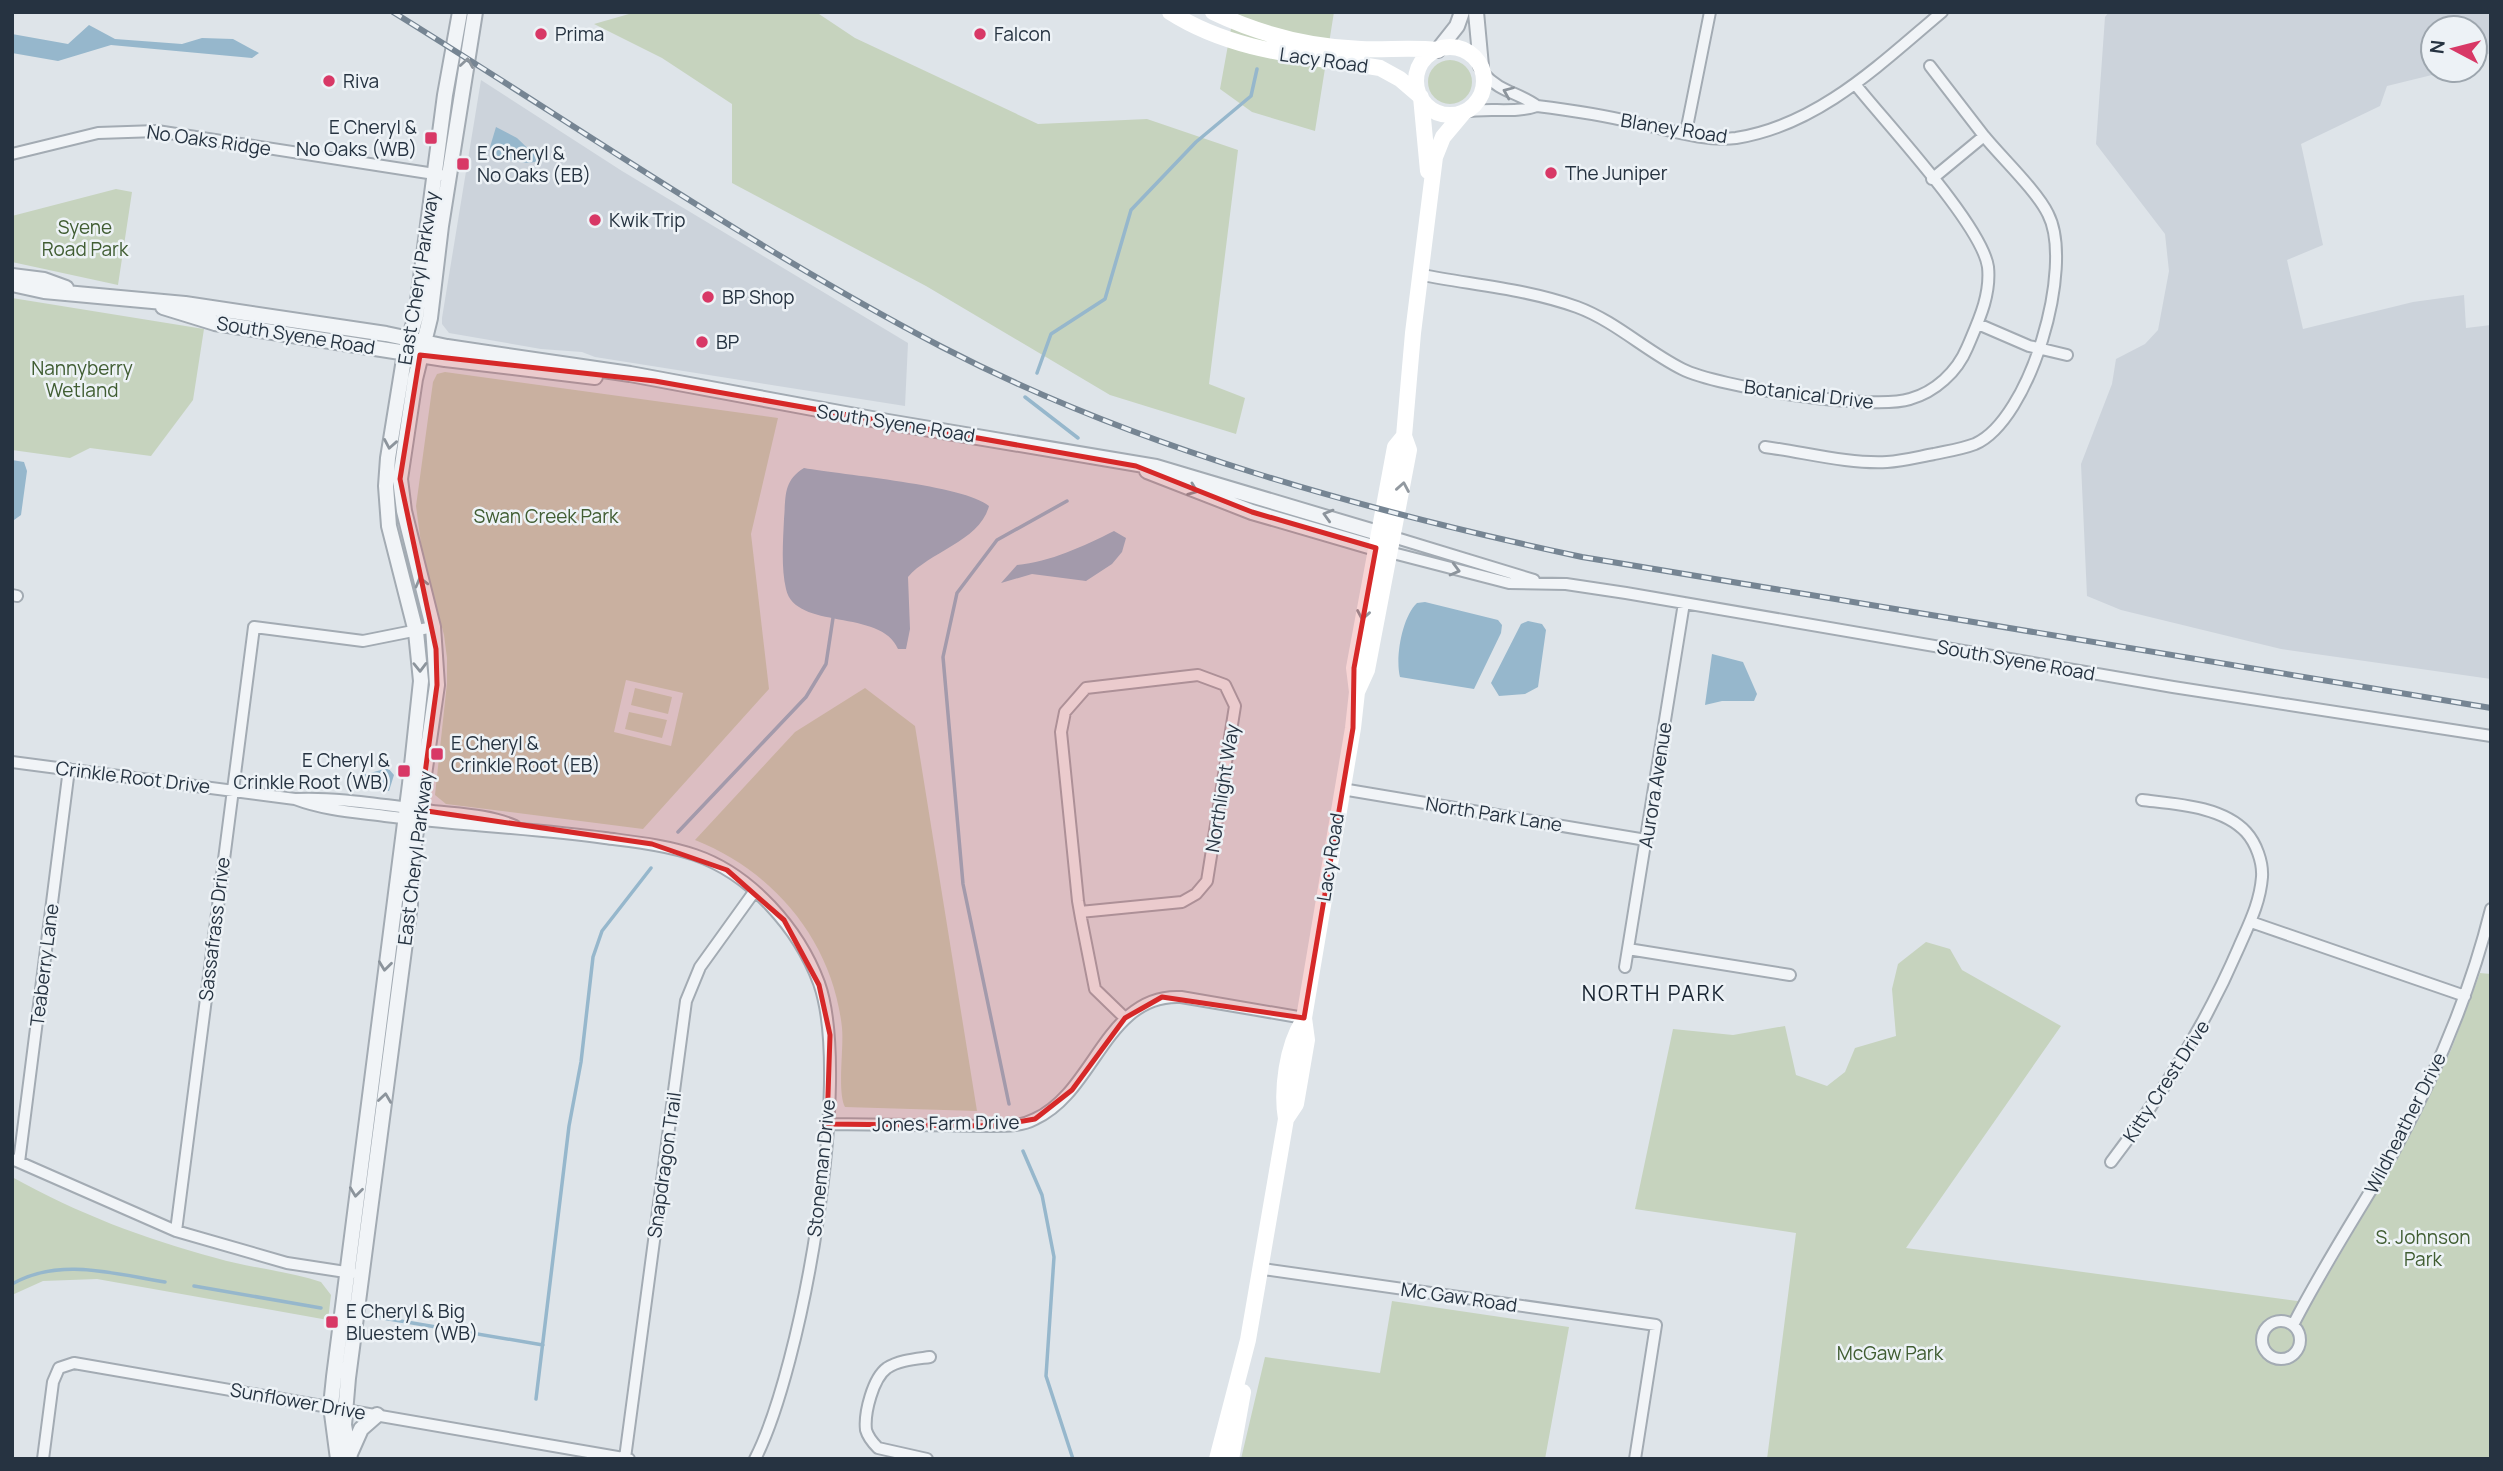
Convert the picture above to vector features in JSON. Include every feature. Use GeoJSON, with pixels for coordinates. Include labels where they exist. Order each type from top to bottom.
{"type":"FeatureCollection","features":[{"type":"Feature","properties":{"kind":"main road","name":"Lacy Road"},"geometry":{"type":"LineString","coordinates":[[1170,12],[1249,46],[1285,55],[1380,68],[1400,79],[1420,97],[1430,194]]}},
{"type":"Feature","properties":{"kind":"main road","name":"Lacy Road"},"geometry":{"type":"LineString","coordinates":[[1213,12],[1271,35],[1319,44],[1360,49],[1438,50]]}},
{"type":"Feature","properties":{"kind":"main road"},"geometry":{"type":"LineString","coordinates":[[1456,48],[1466,51],[1482,70],[1481,94],[1464,112],[1440,114],[1420,97],[1417,74],[1427,57],[1438,50],[1456,48]]}},
{"type":"Feature","properties":{"kind":"main road","name":"Lacy Road"},"geometry":{"type":"LineString","coordinates":[[1217,1459],[1234,1385],[1243,1366],[1263,1269],[1286,1119],[1283,1101],[1295,1034],[1303,1020],[1342,789],[1356,692],[1354,668],[1384,542],[1395,447],[1405,436],[1435,157],[1443,136],[1464,112]]}},
{"type":"Feature","properties":{"kind":"main road","name":"Lacy Road"},"geometry":{"type":"LineString","coordinates":[[1231,1459],[1244,1387],[1243,1366]]}},
{"type":"Feature","properties":{"kind":"street","name":"East Cheryl Parkway"},"geometry":{"type":"LineString","coordinates":[[442,175],[460,12]]}},
{"type":"Feature","properties":{"kind":"street","name":"East Cheryl Parkway"},"geometry":{"type":"LineString","coordinates":[[346,1458],[338,1408],[346,1273],[412,814],[437,685],[433,627],[404,511],[400,479],[424,263],[475,12]]}},
{"type":"Feature","properties":{"kind":"street"},"geometry":{"type":"LineString","coordinates":[[1438,50],[1457,26],[1462,12]]}},
{"type":"Feature","properties":{"kind":"street"},"geometry":{"type":"LineString","coordinates":[[1476,12],[1482,70]]}},
{"type":"Feature","properties":{"kind":"street"},"geometry":{"type":"LineString","coordinates":[[1686,132],[1710,12]]}},
{"type":"Feature","properties":{"kind":"street","name":"Blaney Road"},"geometry":{"type":"LineString","coordinates":[[1482,70],[1504,92],[1526,98],[1537,106],[1735,138],[1800,118],[1855,84],[1942,12]]}},
{"type":"Feature","properties":{"kind":"street"},"geometry":{"type":"LineString","coordinates":[[1765,447],[1885,462],[1967,447],[1991,434],[2034,367],[2050,321],[2054,228],[2048,212],[1930,66]]}},
{"type":"Feature","properties":{"kind":"street","name":"Botanical Drive"},"geometry":{"type":"LineString","coordinates":[[1422,275],[1519,290],[1573,305],[1593,314],[1681,369],[1701,377],[1757,389],[1872,403],[1912,399],[1942,382],[1956,369],[1978,324],[1988,283],[1983,249],[1964,218],[1855,84]]}},
{"type":"Feature","properties":{"kind":"street","name":"Blaney Road"},"geometry":{"type":"LineString","coordinates":[[1464,112],[1482,108],[1525,110],[1537,106]]}},
{"type":"Feature","properties":{"kind":"street","name":"No Oaks Ridge"},"geometry":{"type":"LineString","coordinates":[[12,154],[70,137],[146,131],[326,155],[442,175]]}},
{"type":"Feature","properties":{"kind":"street"},"geometry":{"type":"LineString","coordinates":[[1932,179],[1984,136]]}},
{"type":"Feature","properties":{"kind":"street","name":"South Syene Road"},"geometry":{"type":"LineString","coordinates":[[12,276],[44,280],[77,292]]}},
{"type":"Feature","properties":{"kind":"street","name":"South Syene Road"},"geometry":{"type":"LineString","coordinates":[[12,284],[44,291],[185,304],[568,375],[655,381],[1136,466],[1156,467],[1196,477],[1384,542],[1541,582],[1684,603],[2173,687],[2491,736]]}},
{"type":"Feature","properties":{"kind":"street"},"geometry":{"type":"LineString","coordinates":[[1978,324],[2040,349],[2067,355]]}},
{"type":"Feature","properties":{"kind":"street","name":"East Cheryl Parkway"},"geometry":{"type":"LineString","coordinates":[[338,1408],[362,1275],[412,814],[421,681],[416,632],[389,526],[386,496],[388,458],[414,347]]}},
{"type":"Feature","properties":{"kind":"street","name":"Aurora Avenue"},"geometry":{"type":"LineString","coordinates":[[1625,967],[1684,603]]}},
{"type":"Feature","properties":{"kind":"street","name":"Sassafrass Drive"},"geometry":{"type":"LineString","coordinates":[[176,1231],[254,627],[363,641],[416,632]]}},
{"type":"Feature","properties":{"kind":"street"},"geometry":{"type":"LineString","coordinates":[[416,632],[433,627]]}},
{"type":"Feature","properties":{"kind":"street","name":"Northlight Way"},"geometry":{"type":"LineString","coordinates":[[1080,912],[1182,901],[1196,894],[1207,881],[1235,706],[1225,685],[1198,675],[1086,688],[1066,710],[1061,732],[1080,912],[1095,989],[1125,1018]]}},
{"type":"Feature","properties":{"kind":"street","name":"Crinkle Root Drive"},"geometry":{"type":"LineString","coordinates":[[12,762],[295,799],[317,798],[412,814],[652,844],[696,855],[727,870],[754,892]]}},
{"type":"Feature","properties":{"kind":"street","name":"Teaberry Lane"},"geometry":{"type":"LineString","coordinates":[[16,1160],[69,769]]}},
{"type":"Feature","properties":{"kind":"street","name":"North Park Lane"},"geometry":{"type":"LineString","coordinates":[[1342,789],[1646,840]]}},
{"type":"Feature","properties":{"kind":"street","name":"Kitty Crest Drive"},"geometry":{"type":"LineString","coordinates":[[2111,1162],[2148,1113],[2207,1019],[2251,922],[2262,874],[2257,850],[2247,834],[2231,819],[2211,812],[2141,800]]}},
{"type":"Feature","properties":{"kind":"street","name":"Stoneman Drive"},"geometry":{"type":"LineString","coordinates":[[754,892],[784,920],[803,948],[820,985],[830,1035],[827,1124],[804,1293],[775,1411],[755,1459]]}},
{"type":"Feature","properties":{"kind":"street","name":"Snapdragon Trail"},"geometry":{"type":"LineString","coordinates":[[627,1458],[686,1001],[700,967],[754,892]]}},
{"type":"Feature","properties":{"kind":"street","name":"Wildheather Drive"},"geometry":{"type":"LineString","coordinates":[[2293,1325],[2410,1119],[2465,996],[2491,909]]}},
{"type":"Feature","properties":{"kind":"street"},"geometry":{"type":"LineString","coordinates":[[2251,922],[2465,996]]}},
{"type":"Feature","properties":{"kind":"street"},"geometry":{"type":"LineString","coordinates":[[1628,949],[1790,975]]}},
{"type":"Feature","properties":{"kind":"street","name":"Jones Farm Drive"},"geometry":{"type":"LineString","coordinates":[[827,1124],[993,1126],[1018,1125],[1035,1119],[1072,1090],[1125,1018],[1150,1001],[1174,997],[1303,1020]]}},
{"type":"Feature","properties":{"kind":"street"},"geometry":{"type":"LineString","coordinates":[[16,1160],[176,1231],[287,1263],[362,1275]]}},
{"type":"Feature","properties":{"kind":"street","name":"Mc Gaw Road"},"geometry":{"type":"LineString","coordinates":[[1263,1269],[1656,1325],[1635,1459]]}},
{"type":"Feature","properties":{"kind":"street"},"geometry":{"type":"LineString","coordinates":[[927,1459],[878,1448],[867,1433],[866,1421],[878,1377],[884,1370],[893,1364],[930,1357]]}},
{"type":"Feature","properties":{"kind":"street","name":"Sunflower Drive"},"geometry":{"type":"LineString","coordinates":[[43,1459],[53,1382],[60,1368],[74,1363],[627,1458]]}},
{"type":"Feature","properties":{"kind":"street"},"geometry":{"type":"LineString","coordinates":[[346,1458],[361,1429],[377,1415]]}},
{"type":"Feature","properties":{"kind":"highlighted area"},"geometry":{"type":"Polygon","coordinates":[[[420,355],[655,381],[1136,466],[1252,512],[1376,548],[1354,668],[1353,728],[1304,1018],[1162,997],[1125,1018],[1072,1090],[1035,1119],[993,1126],[827,1124],[830,1035],[819,985],[784,920],[727,870],[652,844],[420,810],[437,685],[436,649],[400,479],[420,355]]]}},
{"type":"Feature","properties":{"kind":"shaded area"},"geometry":{"type":"Polygon","coordinates":[[[2109,12],[2491,12],[2491,54],[2489,14],[2419,14],[2419,78],[2387,86],[2380,106],[2301,144],[2323,245],[2287,260],[2303,329],[2413,302],[2464,295],[2466,328],[2491,325],[2491,679],[2281,649],[2121,610],[2087,596],[2081,464],[2112,384],[2116,359],[2145,344],[2158,330],[2169,271],[2165,234],[2096,144],[2105,17],[2109,12]]]}},
{"type":"Feature","properties":{"kind":"shaded area"},"geometry":{"type":"Polygon","coordinates":[[[481,80],[622,171],[908,343],[905,406],[595,357],[582,352],[541,349],[449,333],[442,324],[442,318],[481,80]]]}},
{"type":"Feature","properties":{"kind":"green space"},"geometry":{"type":"Polygon","coordinates":[[[636,12],[816,12],[855,38],[1038,124],[1147,119],[1238,150],[1209,384],[1245,398],[1236,434],[1110,395],[926,286],[732,183],[732,104],[662,58],[594,24],[636,12]]]}},
{"type":"Feature","properties":{"kind":"green space"},"geometry":{"type":"Polygon","coordinates":[[[1234,12],[1334,12],[1315,131],[1252,112],[1220,89],[1234,12]]]}},
{"type":"Feature","properties":{"kind":"green space"},"geometry":{"type":"Polygon","coordinates":[[[1450,60],[1465,67],[1472,82],[1465,97],[1450,104],[1435,97],[1428,82],[1435,67],[1450,60]]]}},
{"type":"Feature","properties":{"kind":"green space","name":"Syene Road Park"},"geometry":{"type":"Polygon","coordinates":[[[116,189],[132,192],[118,285],[12,262],[12,216],[116,189]]]}},
{"type":"Feature","properties":{"kind":"green space","name":"Nannyberry Wetland"},"geometry":{"type":"Polygon","coordinates":[[[12,298],[204,329],[193,400],[151,456],[90,448],[70,458],[12,450],[12,298]]]}},
{"type":"Feature","properties":{"kind":"green space","name":"Swan Creek Park"},"geometry":{"type":"Polygon","coordinates":[[[445,372],[778,418],[751,534],[769,689],[643,829],[446,804],[435,795],[447,683],[447,658],[444,635],[422,551],[416,506],[433,382],[437,374],[445,372]],[[626,680],[614,732],[671,746],[683,693],[626,680]]]}},
{"type":"Feature","properties":{"kind":"green space"},"geometry":{"type":"Polygon","coordinates":[[[635,688],[672,697],[668,714],[631,705],[635,688]]]}},
{"type":"Feature","properties":{"kind":"green space"},"geometry":{"type":"Polygon","coordinates":[[[865,688],[915,726],[977,1111],[845,1107],[841,1091],[842,1028],[836,997],[826,967],[812,939],[795,913],[774,890],[724,853],[695,840],[795,732],[865,688]]]}},
{"type":"Feature","properties":{"kind":"green space"},"geometry":{"type":"Polygon","coordinates":[[[629,712],[667,720],[662,738],[625,729],[629,712]]]}},
{"type":"Feature","properties":{"kind":"green space","name":"McGaw Park"},"geometry":{"type":"Polygon","coordinates":[[[1926,942],[1950,949],[1962,970],[2061,1026],[1906,1248],[2312,1303],[2416,1124],[2451,1050],[2480,973],[2491,974],[2491,1459],[1767,1459],[1796,1233],[1635,1209],[1673,1029],[1733,1035],[1785,1026],[1796,1075],[1827,1086],[1845,1072],[1855,1048],[1896,1036],[1892,989],[1898,964],[1926,942]]]}},
{"type":"Feature","properties":{"kind":"green space"},"geometry":{"type":"Polygon","coordinates":[[[12,1177],[86,1214],[162,1242],[321,1282],[331,1295],[328,1320],[97,1279],[43,1281],[12,1295],[12,1177]]]}},
{"type":"Feature","properties":{"kind":"green space"},"geometry":{"type":"Polygon","coordinates":[[[1392,1301],[1569,1327],[1545,1459],[1241,1459],[1265,1357],[1380,1373],[1392,1301]]]}},
{"type":"Feature","properties":{"kind":"water"},"geometry":{"type":"Polygon","coordinates":[[[89,25],[115,39],[182,44],[202,38],[233,39],[259,53],[252,58],[111,45],[58,61],[12,53],[12,34],[68,44],[89,25]]]}},
{"type":"Feature","properties":{"kind":"water"},"geometry":{"type":"Polygon","coordinates":[[[496,127],[517,138],[541,161],[528,163],[492,158],[490,147],[496,127]]]}},
{"type":"Feature","properties":{"kind":"water"},"geometry":{"type":"Polygon","coordinates":[[[12,460],[24,462],[27,471],[21,515],[14,520],[12,460]]]}},
{"type":"Feature","properties":{"kind":"water"},"geometry":{"type":"Polygon","coordinates":[[[804,468],[955,492],[989,506],[976,528],[908,577],[910,629],[906,649],[898,649],[889,636],[875,628],[821,616],[793,602],[786,589],[783,572],[785,503],[792,478],[804,468]]]}},
{"type":"Feature","properties":{"kind":"water"},"geometry":{"type":"Polygon","coordinates":[[[1114,531],[1126,538],[1122,552],[1112,564],[1086,581],[1032,574],[1001,583],[1017,565],[1054,557],[1114,531]]]}},
{"type":"Feature","properties":{"kind":"water"},"geometry":{"type":"Polygon","coordinates":[[[1425,602],[1498,620],[1502,625],[1501,633],[1474,689],[1400,677],[1398,659],[1407,618],[1417,603],[1425,602]]]}},
{"type":"Feature","properties":{"kind":"water"},"geometry":{"type":"Polygon","coordinates":[[[1528,621],[1542,624],[1546,630],[1538,687],[1525,694],[1499,696],[1491,683],[1521,624],[1528,621]]]}},
{"type":"Feature","properties":{"kind":"water"},"geometry":{"type":"Polygon","coordinates":[[[1712,654],[1743,662],[1757,694],[1754,701],[1722,701],[1705,705],[1712,654]]]}},
{"type":"Feature","properties":{"kind":"water"},"geometry":{"type":"Polygon","coordinates":[[[388,768],[394,775],[389,791],[361,787],[363,775],[388,768]]]}},
{"type":"Feature","properties":{"kind":"waterway"},"geometry":{"type":"LineString","coordinates":[[1037,373],[1051,334],[1105,299],[1131,210],[1196,142],[1251,96],[1257,69]]}},
{"type":"Feature","properties":{"kind":"waterway"},"geometry":{"type":"LineString","coordinates":[[1025,397],[1078,438]]}},
{"type":"Feature","properties":{"kind":"waterway"},"geometry":{"type":"LineString","coordinates":[[1009,1104],[963,884],[943,657],[957,593],[997,540],[1067,501]]}},
{"type":"Feature","properties":{"kind":"waterway"},"geometry":{"type":"LineString","coordinates":[[678,832],[806,697],[826,664],[833,618]]}},
{"type":"Feature","properties":{"kind":"waterway"},"geometry":{"type":"LineString","coordinates":[[536,1399],[569,1126],[581,1062],[593,957],[602,931],[651,868]]}},
{"type":"Feature","properties":{"kind":"waterway"},"geometry":{"type":"LineString","coordinates":[[1023,1151],[1042,1195],[1054,1257],[1046,1376],[1073,1459]]}},
{"type":"Feature","properties":{"kind":"waterway"},"geometry":{"type":"LineString","coordinates":[[12,1284],[30,1276],[68,1269],[107,1272],[165,1282]]}},
{"type":"Feature","properties":{"kind":"waterway"},"geometry":{"type":"LineString","coordinates":[[194,1286],[321,1308]]}},
{"type":"Feature","properties":{"kind":"waterway"},"geometry":{"type":"LineString","coordinates":[[377,1317],[543,1345]]}},
{"type":"Feature","properties":{"kind":"railway"},"geometry":{"type":"LineString","coordinates":[[393,12],[733,227],[942,347],[1094,416],[1255,473],[1419,519],[1582,557],[2491,708]]}},
{"type":"Feature","properties":{"kind":"place","name":"Prima"},"geometry":{"type":"Point","coordinates":[541,34]}},
{"type":"Feature","properties":{"kind":"place","name":"Falcon"},"geometry":{"type":"Point","coordinates":[980,34]}},
{"type":"Feature","properties":{"kind":"place","name":"Riva"},"geometry":{"type":"Point","coordinates":[329,81]}},
{"type":"Feature","properties":{"kind":"place","name":"E Cheryl & No Oaks (WB)"},"geometry":{"type":"Point","coordinates":[431,138]}},
{"type":"Feature","properties":{"kind":"place","name":"E Cheryl & No Oaks (EB)"},"geometry":{"type":"Point","coordinates":[463,164]}},
{"type":"Feature","properties":{"kind":"place","name":"The Juniper"},"geometry":{"type":"Point","coordinates":[1551,173]}},
{"type":"Feature","properties":{"kind":"place","name":"Kwik Trip"},"geometry":{"type":"Point","coordinates":[595,220]}},
{"type":"Feature","properties":{"kind":"place","name":"BP Shop"},"geometry":{"type":"Point","coordinates":[708,297]}},
{"type":"Feature","properties":{"kind":"place","name":"BP"},"geometry":{"type":"Point","coordinates":[702,342]}},
{"type":"Feature","properties":{"kind":"place","name":"E Cheryl & Crinkle Root (EB)"},"geometry":{"type":"Point","coordinates":[437,754]}},
{"type":"Feature","properties":{"kind":"place","name":"E Cheryl & Crinkle Root (WB)"},"geometry":{"type":"Point","coordinates":[404,771]}},
{"type":"Feature","properties":{"kind":"place","name":"E Cheryl & Big Bluestem (WB)"},"geometry":{"type":"Point","coordinates":[332,1322]}},
{"type":"Feature","properties":{"kind":"district","name":"NORTH PARK"},"geometry":{"type":"Point","coordinates":[1654,994]}},
{"type":"Feature","properties":{"kind":"park label","name":"S. Johnson Park"},"geometry":{"type":"Point","coordinates":[2423,1248]}}]}
